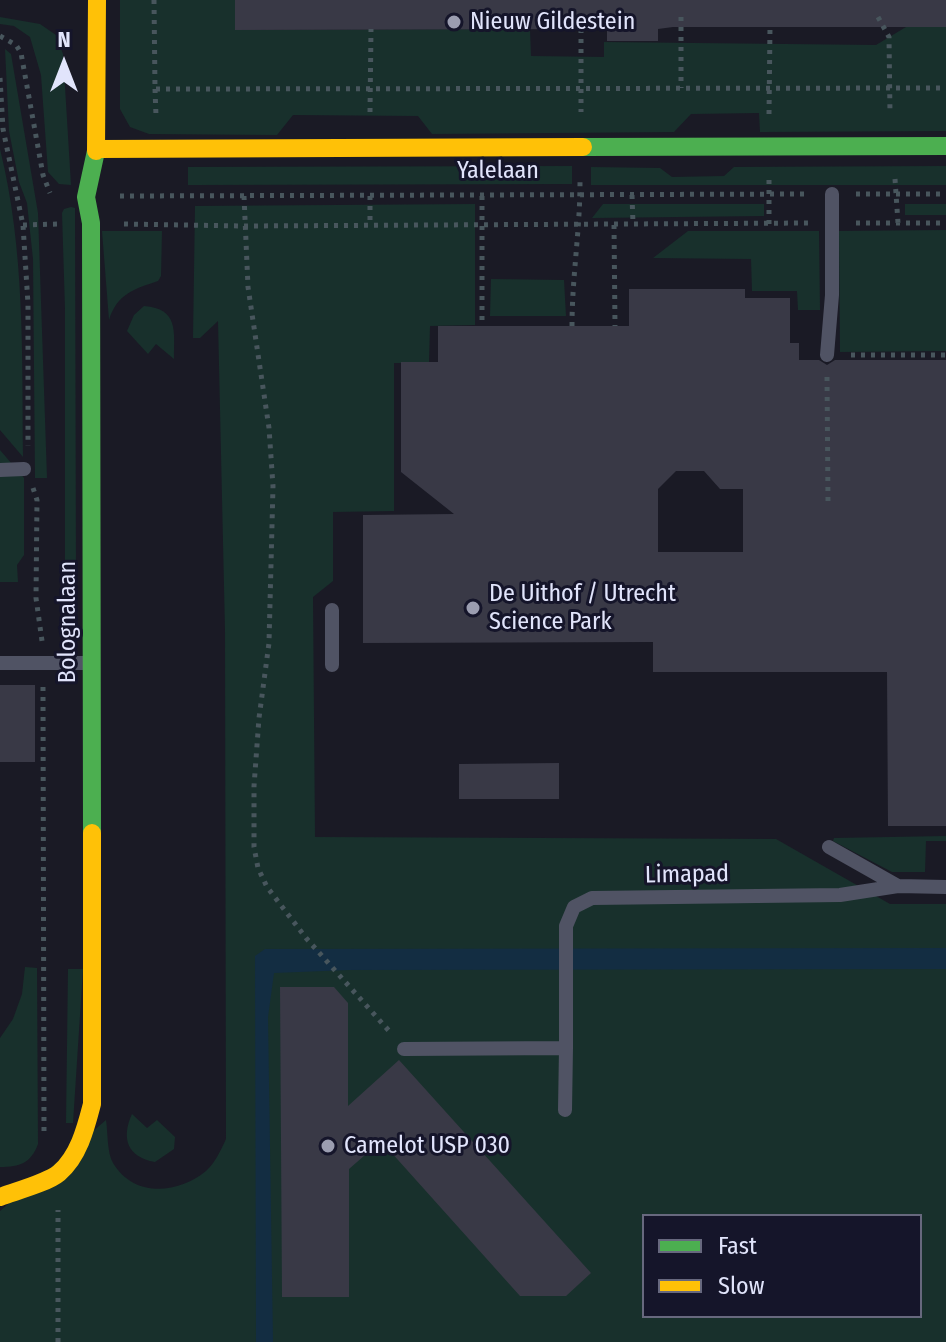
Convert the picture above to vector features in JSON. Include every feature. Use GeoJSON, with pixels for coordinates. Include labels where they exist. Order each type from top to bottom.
{"type":"FeatureCollection","features":[{"type":"Feature","properties":{"kind":"street","name":"Bolognalaan"},"geometry":{"type":"LineString","coordinates":[[58,1174],[71,1159],[85,1131],[92,1104],[91,223],[86,197],[97,149],[97,0]]}},
{"type":"Feature","properties":{"kind":"street","name":"Yalelaan"},"geometry":{"type":"LineString","coordinates":[[97,149],[946,146]]}},
{"type":"Feature","properties":{"kind":"street"},"geometry":{"type":"LineString","coordinates":[[0,1197],[58,1174]]}},
{"type":"Feature","properties":{"kind":"lane"},"geometry":{"type":"LineString","coordinates":[[827,355],[832,295],[832,194]]}},
{"type":"Feature","properties":{"kind":"lane"},"geometry":{"type":"LineString","coordinates":[[0,470],[26,462]]}},
{"type":"Feature","properties":{"kind":"lane"},"geometry":{"type":"LineString","coordinates":[[332,610],[332,665]]}},
{"type":"Feature","properties":{"kind":"lane"},"geometry":{"type":"LineString","coordinates":[[0,663],[92,663]]}},
{"type":"Feature","properties":{"kind":"lane"},"geometry":{"type":"LineString","coordinates":[[829,847],[898,886]]}},
{"type":"Feature","properties":{"kind":"lane","name":"Limapad"},"geometry":{"type":"LineString","coordinates":[[565,1110],[565,945],[569,915],[574,907],[592,898],[840,895],[898,886],[946,887]]}},
{"type":"Feature","properties":{"kind":"lane"},"geometry":{"type":"LineString","coordinates":[[404,1049],[566,1048]]}},
{"type":"Feature","properties":{"kind":"path"},"geometry":{"type":"LineString","coordinates":[[154,0],[155,89],[946,88]]}},
{"type":"Feature","properties":{"kind":"path"},"geometry":{"type":"LineString","coordinates":[[681,17],[681,88]]}},
{"type":"Feature","properties":{"kind":"path"},"geometry":{"type":"LineString","coordinates":[[370,148],[371,29]]}},
{"type":"Feature","properties":{"kind":"path","name":"Yalelaan"},"geometry":{"type":"LineString","coordinates":[[0,36],[16,45],[21,53],[43,175],[51,196],[946,194]]}},
{"type":"Feature","properties":{"kind":"path"},"geometry":{"type":"LineString","coordinates":[[0,78],[3,129],[23,225],[28,304],[26,462]]}},
{"type":"Feature","properties":{"kind":"path"},"geometry":{"type":"LineString","coordinates":[[769,194],[769,224]]}},
{"type":"Feature","properties":{"kind":"path"},"geometry":{"type":"LineString","coordinates":[[572,326],[572,273],[580,225],[580,195]]}},
{"type":"Feature","properties":{"kind":"path"},"geometry":{"type":"LineString","coordinates":[[632,195],[633,224]]}},
{"type":"Feature","properties":{"kind":"path"},"geometry":{"type":"LineString","coordinates":[[244,196],[248,287],[269,428],[273,486],[269,643],[259,718],[254,847],[258,868],[267,887],[306,938],[357,992],[404,1049]]}},
{"type":"Feature","properties":{"kind":"path"},"geometry":{"type":"LineString","coordinates":[[370,196],[370,223]]}},
{"type":"Feature","properties":{"kind":"path"},"geometry":{"type":"LineString","coordinates":[[482,196],[482,326]]}},
{"type":"Feature","properties":{"kind":"path"},"geometry":{"type":"LineString","coordinates":[[23,225],[946,223]]}},
{"type":"Feature","properties":{"kind":"path"},"geometry":{"type":"LineString","coordinates":[[614,225],[615,326]]}},
{"type":"Feature","properties":{"kind":"path"},"geometry":{"type":"LineString","coordinates":[[828,502],[827,355],[946,355]]}},
{"type":"Feature","properties":{"kind":"path"},"geometry":{"type":"LineString","coordinates":[[33,486],[37,500],[36,598],[43,663],[44,1133]]}},
{"type":"Feature","properties":{"kind":"path"},"geometry":{"type":"LineString","coordinates":[[58,1174],[58,1342]]}},
{"type":"Feature","properties":{"kind":"green space"},"geometry":{"type":"Polygon","coordinates":[[[120,0],[235,0],[235,30],[530,29],[531,56],[604,57],[604,42],[876,45],[906,27],[946,27],[946,131],[760,132],[759,113],[691,114],[674,132],[432,134],[418,116],[293,115],[277,135],[149,134],[130,127],[120,109],[120,0]]]}},
{"type":"Feature","properties":{"kind":"green space"},"geometry":{"type":"Polygon","coordinates":[[[0,17],[40,24],[56,35],[63,54],[71,185],[59,184],[48,172],[41,75],[30,37],[14,26],[0,24],[0,17]]]}},
{"type":"Feature","properties":{"kind":"green space"},"geometry":{"type":"Polygon","coordinates":[[[5,49],[11,54],[38,213],[47,478],[35,478],[33,259],[27,203],[19,182],[9,131],[5,49]]]}},
{"type":"Feature","properties":{"kind":"green space"},"geometry":{"type":"Polygon","coordinates":[[[0,149],[18,264],[23,457],[0,430],[0,149]]]}},
{"type":"Feature","properties":{"kind":"green space"},"geometry":{"type":"Polygon","coordinates":[[[572,166],[572,184],[188,185],[188,167],[572,166]]]}},
{"type":"Feature","properties":{"kind":"green space"},"geometry":{"type":"Polygon","coordinates":[[[946,166],[946,185],[591,185],[591,167],[660,168],[672,177],[724,176],[734,167],[946,166]]]}},
{"type":"Feature","properties":{"kind":"green space"},"geometry":{"type":"Polygon","coordinates":[[[475,204],[475,325],[430,326],[429,363],[394,363],[394,511],[333,512],[333,581],[313,597],[315,837],[776,839],[890,904],[946,904],[946,1342],[0,1342],[0,1211],[106,1120],[113,1163],[132,1182],[144,1187],[170,1188],[195,1179],[212,1164],[226,1139],[225,630],[218,321],[200,338],[193,338],[195,206],[475,204]]]}},
{"type":"Feature","properties":{"kind":"green space"},"geometry":{"type":"Polygon","coordinates":[[[603,204],[764,204],[764,216],[592,218],[603,204]]]}},
{"type":"Feature","properties":{"kind":"green space"},"geometry":{"type":"Polygon","coordinates":[[[905,204],[946,204],[946,215],[905,215],[905,204]]]}},
{"type":"Feature","properties":{"kind":"green space"},"geometry":{"type":"Polygon","coordinates":[[[75,208],[76,584],[65,583],[62,213],[75,208]]]}},
{"type":"Feature","properties":{"kind":"green space"},"geometry":{"type":"Polygon","coordinates":[[[946,230],[946,351],[840,352],[839,231],[946,230]]]}},
{"type":"Feature","properties":{"kind":"green space"},"geometry":{"type":"Polygon","coordinates":[[[102,231],[162,231],[161,276],[158,281],[122,298],[109,320],[102,231]]]}},
{"type":"Feature","properties":{"kind":"green space"},"geometry":{"type":"Polygon","coordinates":[[[688,231],[819,231],[820,310],[798,310],[797,291],[752,291],[751,259],[653,258],[688,231]]]}},
{"type":"Feature","properties":{"kind":"green space"},"geometry":{"type":"Polygon","coordinates":[[[491,279],[564,280],[566,316],[490,316],[491,279]]]}},
{"type":"Feature","properties":{"kind":"green space"},"geometry":{"type":"Polygon","coordinates":[[[144,306],[155,308],[169,317],[174,331],[174,359],[156,344],[148,354],[127,331],[134,315],[144,306]]]}},
{"type":"Feature","properties":{"kind":"green space"},"geometry":{"type":"Polygon","coordinates":[[[0,450],[24,478],[24,555],[17,565],[18,582],[0,582],[0,450]]]}},
{"type":"Feature","properties":{"kind":"green space"},"geometry":{"type":"Polygon","coordinates":[[[946,836],[946,841],[926,841],[925,872],[892,872],[833,841],[834,838],[946,836]]]}},
{"type":"Feature","properties":{"kind":"green space"},"geometry":{"type":"Polygon","coordinates":[[[25,967],[37,968],[38,1144],[24,1163],[0,1167],[0,1038],[13,1019],[22,994],[25,967]]]}},
{"type":"Feature","properties":{"kind":"green space"},"geometry":{"type":"Polygon","coordinates":[[[68,969],[83,969],[73,1123],[66,1123],[68,969]]]}},
{"type":"Feature","properties":{"kind":"green space"},"geometry":{"type":"Polygon","coordinates":[[[132,1114],[147,1128],[157,1120],[175,1137],[174,1149],[155,1162],[138,1156],[127,1138],[132,1114]]]}},
{"type":"Feature","properties":{"kind":"water"},"geometry":{"type":"Polygon","coordinates":[[[946,948],[946,969],[349,970],[274,973],[268,1017],[273,1342],[256,1342],[255,956],[265,949],[946,948]]]}},
{"type":"Feature","properties":{"kind":"building","name":"Nieuw Gildestein"},"geometry":{"type":"Polygon","coordinates":[[[235,0],[946,0],[946,27],[673,27],[658,29],[658,41],[607,41],[607,29],[235,30],[235,0]]]}},
{"type":"Feature","properties":{"kind":"building"},"geometry":{"type":"Polygon","coordinates":[[[629,289],[745,289],[745,298],[790,298],[790,343],[799,343],[799,360],[819,360],[827,365],[835,360],[946,360],[946,826],[888,826],[887,672],[653,672],[653,642],[363,643],[363,515],[454,514],[401,472],[401,362],[438,362],[438,326],[629,326],[629,289]],[[676,471],[658,489],[658,552],[743,552],[743,489],[720,489],[704,471],[676,471]]]}},
{"type":"Feature","properties":{"kind":"building"},"geometry":{"type":"Polygon","coordinates":[[[0,685],[35,685],[35,762],[0,762],[0,685]]]}},
{"type":"Feature","properties":{"kind":"building"},"geometry":{"type":"Polygon","coordinates":[[[559,763],[559,799],[459,799],[459,764],[559,763]]]}},
{"type":"Feature","properties":{"kind":"building","name":"Camelot USP 030"},"geometry":{"type":"Polygon","coordinates":[[[280,987],[334,987],[348,1003],[348,1106],[399,1060],[591,1273],[566,1296],[520,1296],[381,1141],[349,1169],[349,1297],[282,1297],[280,987]]]}},
{"type":"Feature","properties":{"kind":"traffic: fast"},"geometry":{"type":"LineString","coordinates":[[583,147],[946,146]]}},
{"type":"Feature","properties":{"kind":"traffic: fast"},"geometry":{"type":"LineString","coordinates":[[92,833],[91,223],[86,197],[96,151]]}},
{"type":"Feature","properties":{"kind":"traffic: slow"},"geometry":{"type":"LineString","coordinates":[[96,151],[97,0]]}},
{"type":"Feature","properties":{"kind":"traffic: slow"},"geometry":{"type":"LineString","coordinates":[[97,149],[583,147]]}},
{"type":"Feature","properties":{"kind":"traffic: slow"},"geometry":{"type":"LineString","coordinates":[[0,1197],[47,1180],[66,1166],[81,1141],[92,1104],[92,833]]}},
{"type":"Feature","properties":{"kind":"place","name":"Nieuw Gildestein"},"geometry":{"type":"Point","coordinates":[454,22]}},
{"type":"Feature","properties":{"kind":"place","name":"De Uithof / Utrecht Science Park"},"geometry":{"type":"Point","coordinates":[473,608]}},
{"type":"Feature","properties":{"kind":"place","name":"Camelot USP 030"},"geometry":{"type":"Point","coordinates":[328,1146]}}]}
